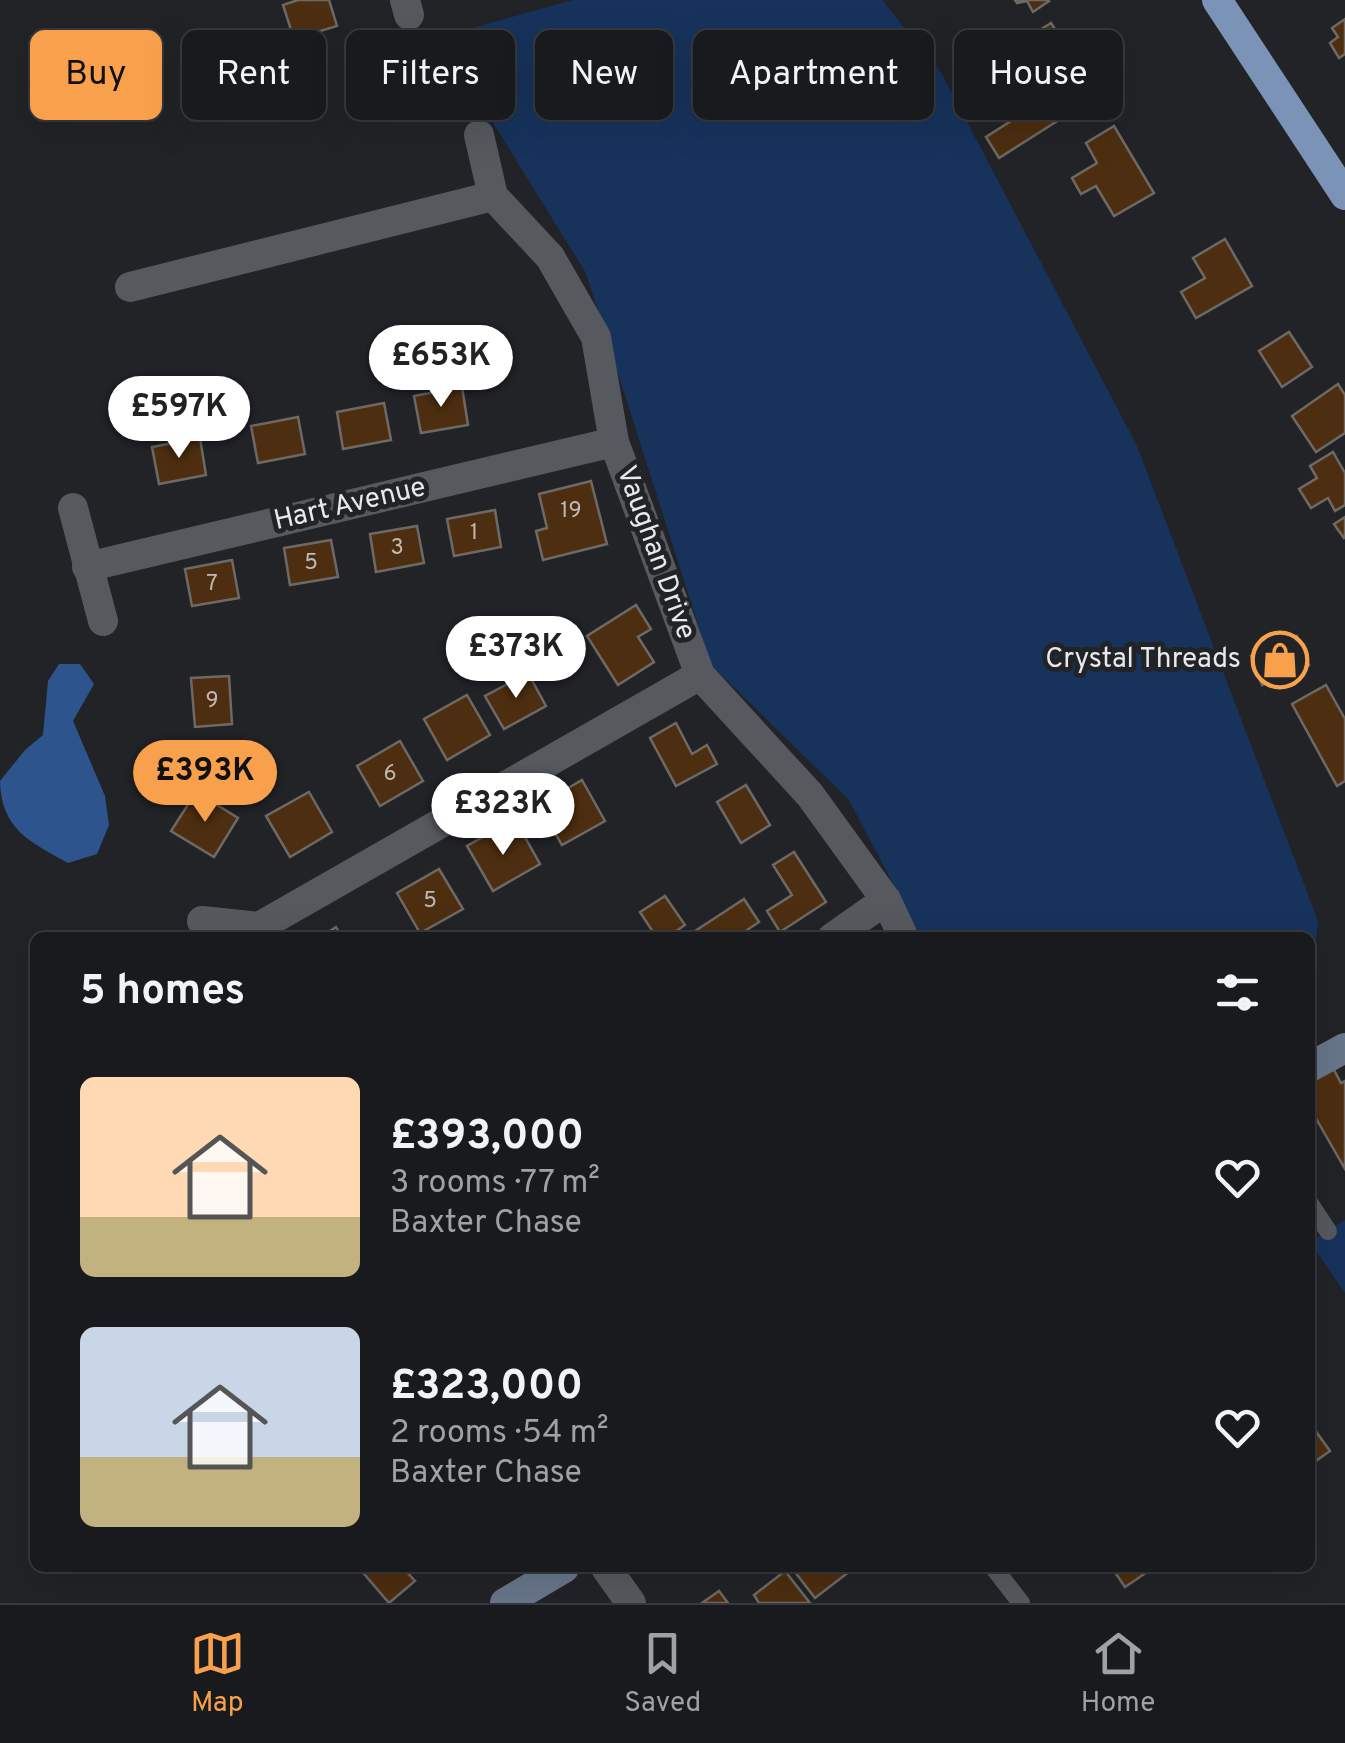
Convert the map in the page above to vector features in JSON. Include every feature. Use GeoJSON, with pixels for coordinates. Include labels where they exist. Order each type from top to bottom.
{"type":"FeatureCollection","features":[{"type":"Feature","properties":{"kind":"main road"},"geometry":{"type":"LineString","coordinates":[[1217,0],[1345,195]]}},
{"type":"Feature","properties":{"kind":"street","name":"Vaughan Drive"},"geometry":{"type":"LineString","coordinates":[[478,135],[493,196],[550,257],[596,337],[614,442],[700,675],[810,795],[886,900],[901,932]]}},
{"type":"Feature","properties":{"kind":"street"},"geometry":{"type":"LineString","coordinates":[[130,287],[493,196]]}},
{"type":"Feature","properties":{"kind":"street","name":"Hart Avenue"},"geometry":{"type":"LineString","coordinates":[[87,567],[614,442]]}},
{"type":"Feature","properties":{"kind":"street"},"geometry":{"type":"LineString","coordinates":[[73,508],[103,621]]}},
{"type":"Feature","properties":{"kind":"street"},"geometry":{"type":"LineString","coordinates":[[202,921],[262,932],[700,675]]}},
{"type":"Feature","properties":{"kind":"street"},"geometry":{"type":"LineString","coordinates":[[841,932],[886,900]]}},
{"type":"Feature","properties":{"kind":"street"},"geometry":{"type":"LineString","coordinates":[[1315,1064],[1345,1048]]}},
{"type":"Feature","properties":{"kind":"street"},"geometry":{"type":"LineString","coordinates":[[504,1603],[557,1572]]}},
{"type":"Feature","properties":{"kind":"street"},"geometry":{"type":"LineString","coordinates":[[609,1572],[632,1603]]}},
{"type":"Feature","properties":{"kind":"lane"},"geometry":{"type":"LineString","coordinates":[[1315,1212],[1328,1231]]}},
{"type":"Feature","properties":{"kind":"lane"},"geometry":{"type":"LineString","coordinates":[[997,1572],[1021,1603]]}},
{"type":"Feature","properties":{"kind":"path"},"geometry":{"type":"LineString","coordinates":[[407,7],[442,46],[461,127],[478,135]]}},
{"type":"Feature","properties":{"kind":"shaded area"},"geometry":{"type":"Polygon","coordinates":[[[573,0],[882,0],[906,30],[693,30],[693,120],[934,120],[934,64],[942,74],[954,97],[954,120],[966,120],[1137,446],[1318,921],[1315,950],[1315,932],[918,932],[849,800],[711,665],[586,273],[491,120],[515,120],[515,30],[465,30],[573,0]]]}},
{"type":"Feature","properties":{"kind":"shaded area"},"geometry":{"type":"Polygon","coordinates":[[[59,664],[80,664],[94,684],[73,721],[105,796],[109,825],[97,854],[68,863],[30,840],[12,823],[0,781],[43,735],[48,681],[59,664]]]}},
{"type":"Feature","properties":{"kind":"shaded area"},"geometry":{"type":"Polygon","coordinates":[[[1345,1220],[1345,1293],[1315,1249],[1315,1239],[1345,1220]]]}},
{"type":"Feature","properties":{"kind":"building"},"geometry":{"type":"Polygon","coordinates":[[[298,0],[329,0],[337,26],[291,30],[283,5],[298,0]]]}},
{"type":"Feature","properties":{"kind":"building"},"geometry":{"type":"Polygon","coordinates":[[[1015,0],[1049,1],[1033,12],[1027,1],[1015,0]]]}},
{"type":"Feature","properties":{"kind":"building"},"geometry":{"type":"Polygon","coordinates":[[[1345,19],[1345,54],[1339,58],[1330,43],[1338,37],[1332,28],[1345,19]]]}},
{"type":"Feature","properties":{"kind":"building"},"geometry":{"type":"Polygon","coordinates":[[[1013,120],[1059,120],[999,158],[986,137],[1013,120]]]}},
{"type":"Feature","properties":{"kind":"building"},"geometry":{"type":"Polygon","coordinates":[[[1114,126],[1154,193],[1114,216],[1096,186],[1081,194],[1072,178],[1097,163],[1086,143],[1114,126]]]}},
{"type":"Feature","properties":{"kind":"building"},"geometry":{"type":"Polygon","coordinates":[[[1225,239],[1252,286],[1196,318],[1181,292],[1205,278],[1193,258],[1225,239]]]}},
{"type":"Feature","properties":{"kind":"building"},"geometry":{"type":"Polygon","coordinates":[[[1289,332],[1312,367],[1282,387],[1259,351],[1289,332]]]}},
{"type":"Feature","properties":{"kind":"building"},"geometry":{"type":"Polygon","coordinates":[[[1338,384],[1345,395],[1345,433],[1316,452],[1292,416],[1338,384]]]}},
{"type":"Feature","properties":{"kind":"building"},"geometry":{"type":"Polygon","coordinates":[[[462,387],[468,425],[421,433],[414,396],[462,387]]]}},
{"type":"Feature","properties":{"kind":"building"},"geometry":{"type":"Polygon","coordinates":[[[384,403],[391,440],[343,449],[337,412],[384,403]]]}},
{"type":"Feature","properties":{"kind":"building"},"geometry":{"type":"Polygon","coordinates":[[[298,417],[305,454],[258,463],[251,426],[298,417]]]}},
{"type":"Feature","properties":{"kind":"building"},"geometry":{"type":"Polygon","coordinates":[[[200,438],[206,475],[159,484],[152,447],[200,438]]]}},
{"type":"Feature","properties":{"kind":"building"},"geometry":{"type":"Polygon","coordinates":[[[1333,452],[1345,473],[1345,505],[1335,511],[1328,498],[1311,508],[1299,489],[1317,478],[1310,466],[1333,452]]]}},
{"type":"Feature","properties":{"kind":"building"},"geometry":{"type":"Polygon","coordinates":[[[591,481],[607,544],[543,560],[536,531],[547,528],[539,494],[591,481]]]}},
{"type":"Feature","properties":{"kind":"building"},"geometry":{"type":"Polygon","coordinates":[[[495,510],[501,547],[454,556],[447,519],[495,510]]]}},
{"type":"Feature","properties":{"kind":"building"},"geometry":{"type":"Polygon","coordinates":[[[1345,517],[1345,537],[1344,538],[1334,524],[1345,517]]]}},
{"type":"Feature","properties":{"kind":"building"},"geometry":{"type":"Polygon","coordinates":[[[417,526],[424,563],[376,572],[370,534],[417,526]]]}},
{"type":"Feature","properties":{"kind":"building"},"geometry":{"type":"Polygon","coordinates":[[[331,540],[338,577],[290,585],[284,548],[331,540]]]}},
{"type":"Feature","properties":{"kind":"building"},"geometry":{"type":"Polygon","coordinates":[[[232,560],[239,598],[192,606],[185,569],[232,560]]]}},
{"type":"Feature","properties":{"kind":"building"},"geometry":{"type":"Polygon","coordinates":[[[636,605],[651,629],[638,637],[654,662],[618,685],[587,636],[636,605]]]}},
{"type":"Feature","properties":{"kind":"building","name":"Crystal Threads"},"geometry":{"type":"Polygon","coordinates":[[[1297,636],[1309,665],[1262,685],[1251,656],[1297,636]]]}},
{"type":"Feature","properties":{"kind":"building"},"geometry":{"type":"Polygon","coordinates":[[[528,673],[546,706],[504,729],[485,696],[528,673]]]}},
{"type":"Feature","properties":{"kind":"building"},"geometry":{"type":"Polygon","coordinates":[[[229,676],[232,724],[195,727],[191,678],[229,676]]]}},
{"type":"Feature","properties":{"kind":"building"},"geometry":{"type":"Polygon","coordinates":[[[1326,685],[1345,719],[1345,781],[1337,786],[1292,704],[1326,685]]]}},
{"type":"Feature","properties":{"kind":"building"},"geometry":{"type":"Polygon","coordinates":[[[467,695],[490,735],[447,760],[424,719],[467,695]]]}},
{"type":"Feature","properties":{"kind":"building"},"geometry":{"type":"Polygon","coordinates":[[[676,723],[692,754],[707,745],[717,764],[676,786],[650,738],[676,723]]]}},
{"type":"Feature","properties":{"kind":"building"},"geometry":{"type":"Polygon","coordinates":[[[400,741],[423,781],[380,806],[357,766],[400,741]]]}},
{"type":"Feature","properties":{"kind":"building"},"geometry":{"type":"Polygon","coordinates":[[[582,780],[605,821],[562,845],[539,805],[582,780]]]}},
{"type":"Feature","properties":{"kind":"building"},"geometry":{"type":"Polygon","coordinates":[[[746,785],[770,825],[741,843],[717,802],[746,785]]]}},
{"type":"Feature","properties":{"kind":"building"},"geometry":{"type":"Polygon","coordinates":[[[196,792],[238,818],[214,857],[171,831],[196,792]]]}},
{"type":"Feature","properties":{"kind":"building"},"geometry":{"type":"Polygon","coordinates":[[[309,792],[332,832],[290,857],[266,816],[309,792]]]}},
{"type":"Feature","properties":{"kind":"building"},"geometry":{"type":"Polygon","coordinates":[[[521,830],[540,864],[493,891],[467,846],[490,833],[497,844],[521,830]]]}},
{"type":"Feature","properties":{"kind":"building"},"geometry":{"type":"Polygon","coordinates":[[[794,852],[826,902],[780,932],[767,911],[792,895],[773,865],[794,852]]]}},
{"type":"Feature","properties":{"kind":"building"},"geometry":{"type":"Polygon","coordinates":[[[439,869],[463,909],[419,932],[397,893],[439,869]]]}},
{"type":"Feature","properties":{"kind":"building"},"geometry":{"type":"Polygon","coordinates":[[[665,896],[685,925],[675,932],[653,932],[640,912],[665,896]]]}},
{"type":"Feature","properties":{"kind":"building"},"geometry":{"type":"Polygon","coordinates":[[[744,899],[759,922],[744,932],[694,932],[744,899]]]}},
{"type":"Feature","properties":{"kind":"building"},"geometry":{"type":"Polygon","coordinates":[[[1333,1068],[1341,1083],[1345,1081],[1345,1169],[1315,1117],[1315,1078],[1333,1068]]]}},
{"type":"Feature","properties":{"kind":"building"},"geometry":{"type":"Polygon","coordinates":[[[1315,1430],[1330,1451],[1315,1462],[1315,1430]]]}},
{"type":"Feature","properties":{"kind":"building"},"geometry":{"type":"Polygon","coordinates":[[[362,1572],[407,1572],[415,1581],[389,1603],[362,1572]]]}},
{"type":"Feature","properties":{"kind":"building"},"geometry":{"type":"Polygon","coordinates":[[[786,1572],[810,1603],[759,1603],[754,1595],[786,1572]]]}},
{"type":"Feature","properties":{"kind":"building"},"geometry":{"type":"Polygon","coordinates":[[[795,1572],[849,1572],[815,1598],[795,1572]]]}},
{"type":"Feature","properties":{"kind":"building"},"geometry":{"type":"Polygon","coordinates":[[[1115,1572],[1147,1572],[1125,1587],[1115,1572]]]}},
{"type":"Feature","properties":{"kind":"building"},"geometry":{"type":"Polygon","coordinates":[[[719,1591],[728,1603],[702,1603],[719,1591]]]}},
{"type":"Feature","properties":{"kind":"place","name":"Crystal Threads"},"geometry":{"type":"Point","coordinates":[1280,660]}}]}
